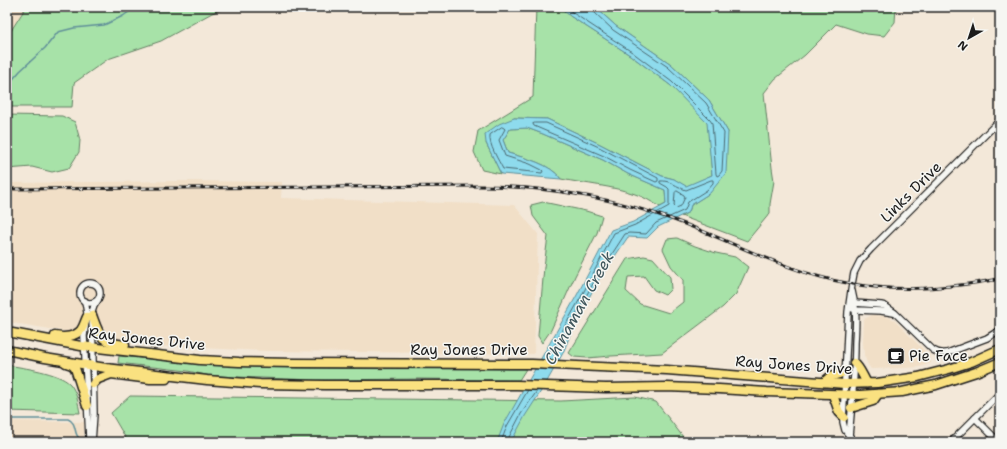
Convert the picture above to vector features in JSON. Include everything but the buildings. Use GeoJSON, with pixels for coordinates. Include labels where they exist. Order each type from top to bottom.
{"type":"FeatureCollection","features":[{"type":"Feature","properties":{"kind":"highway"},"geometry":{"type":"LineString","coordinates":[[7,331],[15,329],[66,337],[81,330],[90,316],[98,330],[108,342],[119,345],[179,353],[200,360]]}},
{"type":"Feature","properties":{"kind":"highway","name":"Ray Jones Drive"},"geometry":{"type":"LineString","coordinates":[[7,331],[89,347],[200,360],[295,363],[532,364],[674,371],[849,384],[900,380],[929,375],[971,362],[1000,349]]}},
{"type":"Feature","properties":{"kind":"highway","name":"Ray Jones Drive"},"geometry":{"type":"LineString","coordinates":[[7,350],[90,365],[207,380],[260,384],[517,385],[606,388],[666,387],[833,395],[902,392],[945,382],[1000,362]]}},
{"type":"Feature","properties":{"kind":"highway"},"geometry":{"type":"LineString","coordinates":[[60,360],[72,365],[75,368],[87,406]]}},
{"type":"Feature","properties":{"kind":"highway"},"geometry":{"type":"LineString","coordinates":[[854,363],[858,366],[867,383]]}},
{"type":"Feature","properties":{"kind":"highway"},"geometry":{"type":"LineString","coordinates":[[824,382],[830,376],[846,371]]}},
{"type":"Feature","properties":{"kind":"highway"},"geometry":{"type":"LineString","coordinates":[[93,384],[98,379],[111,374],[150,379],[207,380]]}},
{"type":"Feature","properties":{"kind":"highway"},"geometry":{"type":"LineString","coordinates":[[852,408],[873,401],[878,394]]}},
{"type":"Feature","properties":{"kind":"highway"},"geometry":{"type":"LineString","coordinates":[[833,395],[839,412],[844,417]]}},
{"type":"Feature","properties":{"kind":"street","name":"Links Drive"},"geometry":{"type":"LineString","coordinates":[[849,395],[849,384],[846,371],[849,307],[854,273],[860,261],[1000,120]]}},
{"type":"Feature","properties":{"kind":"street"},"geometry":{"type":"LineString","coordinates":[[91,442],[94,414],[93,384],[89,347],[84,336],[94,306],[98,300],[100,296],[99,290],[94,285],[89,284],[84,286],[81,291],[81,297],[85,301],[93,303],[98,300]]}},
{"type":"Feature","properties":{"kind":"street","name":"Links Drive"},"geometry":{"type":"LineString","coordinates":[[849,384],[854,363],[856,310],[852,288]]}},
{"type":"Feature","properties":{"kind":"street"},"geometry":{"type":"LineString","coordinates":[[85,301],[87,313],[90,316]]}},
{"type":"Feature","properties":{"kind":"street"},"geometry":{"type":"LineString","coordinates":[[849,307],[855,303],[882,305],[888,307],[933,350],[941,354],[947,354],[987,338],[1000,330]]}},
{"type":"Feature","properties":{"kind":"street"},"geometry":{"type":"LineString","coordinates":[[849,307],[856,310],[895,313]]}},
{"type":"Feature","properties":{"kind":"street"},"geometry":{"type":"LineString","coordinates":[[90,365],[87,406],[91,442]]}},
{"type":"Feature","properties":{"kind":"street"},"geometry":{"type":"LineString","coordinates":[[951,442],[1000,393]]}},
{"type":"Feature","properties":{"kind":"street"},"geometry":{"type":"LineString","coordinates":[[849,395],[852,408],[849,436]]}},
{"type":"Feature","properties":{"kind":"street"},"geometry":{"type":"LineString","coordinates":[[849,395],[844,417],[844,428],[854,442]]}},
{"type":"Feature","properties":{"kind":"street"},"geometry":{"type":"LineString","coordinates":[[975,418],[999,442]]}},
{"type":"Feature","properties":{"kind":"shaded area"},"geometry":{"type":"Polygon","coordinates":[[[7,7],[26,7],[7,37],[7,7]]]}},
{"type":"Feature","properties":{"kind":"shaded area"},"geometry":{"type":"Polygon","coordinates":[[[183,181],[282,182],[281,198],[514,205],[538,234],[534,354],[268,351],[156,346],[7,322],[7,183],[183,181]]]}},
{"type":"Feature","properties":{"kind":"shaded area"},"geometry":{"type":"Polygon","coordinates":[[[872,315],[885,316],[893,319],[930,356],[931,363],[920,367],[871,369],[864,355],[863,342],[864,319],[872,315]]]}},
{"type":"Feature","properties":{"kind":"shaded area"},"geometry":{"type":"Polygon","coordinates":[[[7,421],[84,422],[84,442],[7,442],[7,421]]]}},
{"type":"Feature","properties":{"kind":"green space"},"geometry":{"type":"Polygon","coordinates":[[[26,7],[228,7],[212,13],[161,41],[108,59],[74,83],[72,107],[7,107],[7,37],[26,7]]]}},
{"type":"Feature","properties":{"kind":"green space"},"geometry":{"type":"Polygon","coordinates":[[[536,7],[560,7],[570,16],[630,55],[670,85],[708,123],[712,175],[686,187],[674,179],[662,176],[547,119],[514,118],[486,143],[501,174],[482,170],[474,152],[478,131],[533,97],[536,7]]]}},
{"type":"Feature","properties":{"kind":"green space"},"geometry":{"type":"Polygon","coordinates":[[[595,7],[896,7],[895,22],[884,36],[867,34],[836,24],[805,55],[775,79],[764,93],[774,181],[770,213],[747,241],[681,216],[689,212],[691,205],[710,193],[728,132],[709,100],[671,64],[616,26],[595,7]]]}},
{"type":"Feature","properties":{"kind":"green space"},"geometry":{"type":"Polygon","coordinates":[[[7,115],[62,116],[75,122],[80,140],[79,152],[69,168],[52,172],[32,167],[7,169],[7,115]]]}},
{"type":"Feature","properties":{"kind":"green space"},"geometry":{"type":"Polygon","coordinates":[[[527,128],[603,160],[628,174],[665,190],[666,204],[660,207],[651,201],[626,191],[561,179],[551,169],[530,159],[508,153],[503,140],[510,129],[527,128]]]}},
{"type":"Feature","properties":{"kind":"green space"},"geometry":{"type":"Polygon","coordinates":[[[543,202],[602,216],[597,233],[575,276],[551,330],[542,343],[538,336],[548,236],[533,216],[531,205],[543,202]]]}},
{"type":"Feature","properties":{"kind":"green space"},"geometry":{"type":"Polygon","coordinates":[[[677,238],[716,253],[735,257],[748,267],[736,294],[723,307],[662,353],[587,358],[574,357],[569,353],[627,259],[644,256],[653,258],[670,277],[671,289],[665,295],[654,290],[644,276],[628,277],[626,291],[640,304],[669,313],[683,302],[683,280],[671,266],[663,249],[667,239],[677,238]]]}},
{"type":"Feature","properties":{"kind":"green space"},"geometry":{"type":"Polygon","coordinates":[[[119,356],[237,366],[526,369],[519,380],[315,380],[206,375],[188,371],[118,363],[119,356]]]}},
{"type":"Feature","properties":{"kind":"green space"},"geometry":{"type":"Polygon","coordinates":[[[7,365],[40,371],[65,380],[74,390],[80,413],[7,411],[7,365]]]}},
{"type":"Feature","properties":{"kind":"green space"},"geometry":{"type":"Polygon","coordinates":[[[130,396],[561,401],[635,397],[656,402],[687,442],[128,442],[111,413],[130,396]]]}},
{"type":"Feature","properties":{"kind":"water","name":"Chinaman Creek"},"geometry":{"type":"Polygon","coordinates":[[[560,7],[595,7],[616,26],[671,64],[709,100],[728,132],[726,173],[710,193],[691,205],[689,212],[658,227],[647,238],[628,237],[598,281],[574,325],[563,353],[511,442],[497,442],[504,424],[577,295],[611,230],[633,222],[666,204],[665,190],[628,174],[603,160],[527,128],[510,129],[503,140],[508,153],[530,159],[551,169],[561,179],[501,174],[486,143],[485,134],[499,124],[514,118],[547,119],[662,176],[674,179],[686,186],[712,175],[707,123],[670,85],[630,55],[570,16],[560,7]]]}},
{"type":"Feature","properties":{"kind":"waterway"},"geometry":{"type":"LineString","coordinates":[[7,86],[20,71],[45,48],[58,32],[74,28],[104,25],[123,16],[136,7]]}},
{"type":"Feature","properties":{"kind":"waterway"},"geometry":{"type":"LineString","coordinates":[[7,419],[68,419],[73,424],[77,436],[83,442]]}},
{"type":"Feature","properties":{"kind":"railway"},"geometry":{"type":"LineString","coordinates":[[7,189],[478,186],[528,188],[578,194],[650,212],[696,228],[781,264],[824,278],[847,283],[905,289],[942,287],[1000,279]]}},
{"type":"Feature","properties":{"kind":"place","name":"Pie Face"},"geometry":{"type":"Point","coordinates":[896,356]}}]}
